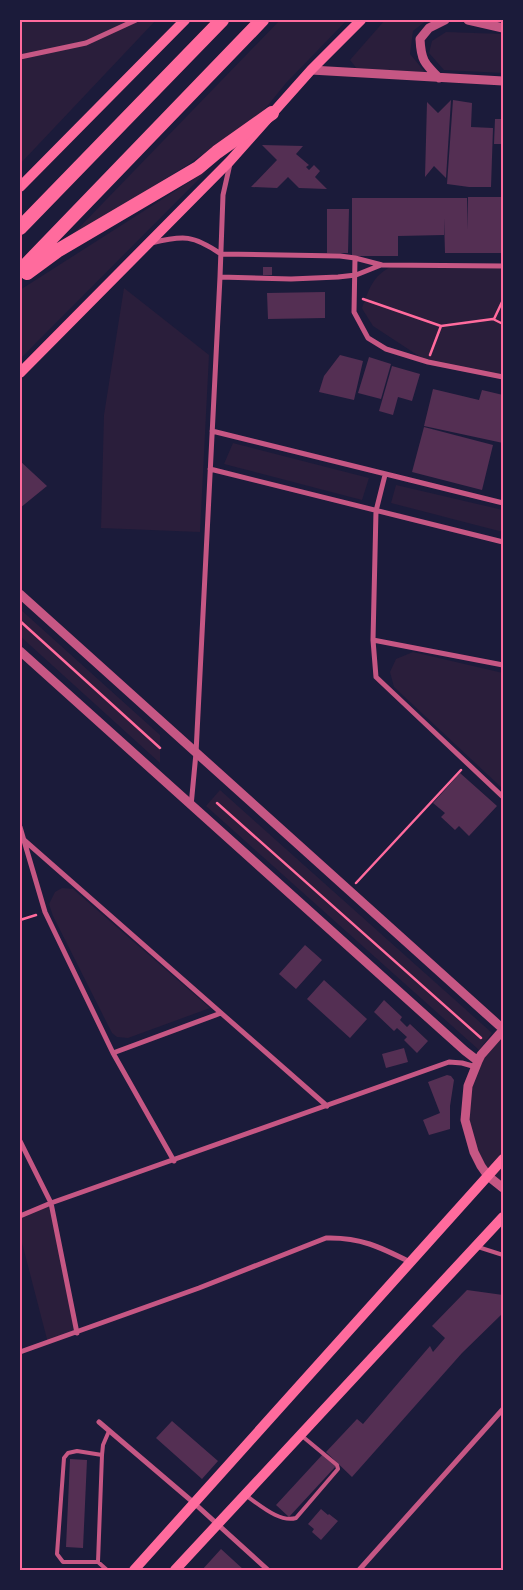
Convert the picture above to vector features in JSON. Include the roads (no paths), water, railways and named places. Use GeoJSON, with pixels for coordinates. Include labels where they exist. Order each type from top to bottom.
{"type":"FeatureCollection","features":[{"type":"Feature","properties":{"kind":"highway"},"geometry":{"type":"LineString","coordinates":[[20,228],[222,20]]}},
{"type":"Feature","properties":{"kind":"highway"},"geometry":{"type":"LineString","coordinates":[[20,271],[262,20]]}},
{"type":"Feature","properties":{"kind":"highway"},"geometry":{"type":"LineString","coordinates":[[20,278],[57,252],[198,168],[272,113]]}},
{"type":"Feature","properties":{"kind":"main road"},"geometry":{"type":"LineString","coordinates":[[20,187],[185,20]]}},
{"type":"Feature","properties":{"kind":"main road"},"geometry":{"type":"LineString","coordinates":[[20,373],[230,161],[311,70],[361,20]]}},
{"type":"Feature","properties":{"kind":"main road"},"geometry":{"type":"LineString","coordinates":[[134,1570],[503,1159]]}},
{"type":"Feature","properties":{"kind":"main road"},"geometry":{"type":"LineString","coordinates":[[175,1570],[503,1217]]}},
{"type":"Feature","properties":{"kind":"street"},"geometry":{"type":"LineString","coordinates":[[20,57],[86,42],[136,20]]}},
{"type":"Feature","properties":{"kind":"street"},"geometry":{"type":"LineString","coordinates":[[439,78],[427,66],[420,55],[420,39],[429,28],[445,20]]}},
{"type":"Feature","properties":{"kind":"street"},"geometry":{"type":"LineString","coordinates":[[468,20],[503,28]]}},
{"type":"Feature","properties":{"kind":"street"},"geometry":{"type":"LineString","coordinates":[[311,70],[503,80]]}},
{"type":"Feature","properties":{"kind":"street"},"geometry":{"type":"LineString","coordinates":[[191,807],[196,753],[223,196],[230,161]]}},
{"type":"Feature","properties":{"kind":"street"},"geometry":{"type":"LineString","coordinates":[[148,243],[176,237],[192,238],[206,244],[221,254],[356,258],[382,265],[503,266]]}},
{"type":"Feature","properties":{"kind":"street"},"geometry":{"type":"LineString","coordinates":[[356,258],[354,312],[368,338],[386,349],[428,362],[503,377]]}},
{"type":"Feature","properties":{"kind":"street"},"geometry":{"type":"LineString","coordinates":[[220,277],[291,279],[356,275],[382,265]]}},
{"type":"Feature","properties":{"kind":"street"},"geometry":{"type":"LineString","coordinates":[[212,430],[385,475],[503,503]]}},
{"type":"Feature","properties":{"kind":"street"},"geometry":{"type":"LineString","coordinates":[[210,469],[503,542]]}},
{"type":"Feature","properties":{"kind":"street"},"geometry":{"type":"LineString","coordinates":[[385,475],[376,511],[373,640],[376,677],[503,797]]}},
{"type":"Feature","properties":{"kind":"street"},"geometry":{"type":"LineString","coordinates":[[20,594],[503,1030],[477,1064],[468,1086],[466,1120],[474,1152],[488,1176],[503,1188]]}},
{"type":"Feature","properties":{"kind":"street"},"geometry":{"type":"LineString","coordinates":[[373,640],[503,665]]}},
{"type":"Feature","properties":{"kind":"street"},"geometry":{"type":"LineString","coordinates":[[20,651],[477,1064]]}},
{"type":"Feature","properties":{"kind":"street"},"geometry":{"type":"LineString","coordinates":[[20,827],[45,912],[113,1053],[174,1161]]}},
{"type":"Feature","properties":{"kind":"street"},"geometry":{"type":"LineString","coordinates":[[24,840],[327,1106]]}},
{"type":"Feature","properties":{"kind":"street"},"geometry":{"type":"LineString","coordinates":[[113,1053],[221,1013]]}},
{"type":"Feature","properties":{"kind":"street"},"geometry":{"type":"LineString","coordinates":[[20,1216],[51,1203],[449,1062],[477,1064]]}},
{"type":"Feature","properties":{"kind":"street"},"geometry":{"type":"LineString","coordinates":[[20,1141],[51,1203],[77,1333]]}},
{"type":"Feature","properties":{"kind":"street"},"geometry":{"type":"LineString","coordinates":[[20,1352],[199,1288],[326,1238],[345,1238],[378,1246],[410,1262]]}},
{"type":"Feature","properties":{"kind":"street"},"geometry":{"type":"LineString","coordinates":[[359,1570],[503,1409]]}},
{"type":"Feature","properties":{"kind":"street"},"geometry":{"type":"LineString","coordinates":[[99,1422],[194,1503],[268,1570]]}},
{"type":"Feature","properties":{"kind":"lane"},"geometry":{"type":"LineString","coordinates":[[475,1246],[503,1255]]}},
{"type":"Feature","properties":{"kind":"lane"},"geometry":{"type":"LineString","coordinates":[[98,1562],[102,1456],[103,1445],[109,1431]]}},
{"type":"Feature","properties":{"kind":"lane"},"geometry":{"type":"LineString","coordinates":[[244,1494],[277,1516],[291,1520],[296,1518],[338,1469],[337,1465],[300,1434]]}},
{"type":"Feature","properties":{"kind":"lane"},"geometry":{"type":"LineString","coordinates":[[102,1456],[77,1452],[68,1453],[64,1458],[57,1554],[63,1562],[98,1562],[107,1570]]}}]}
